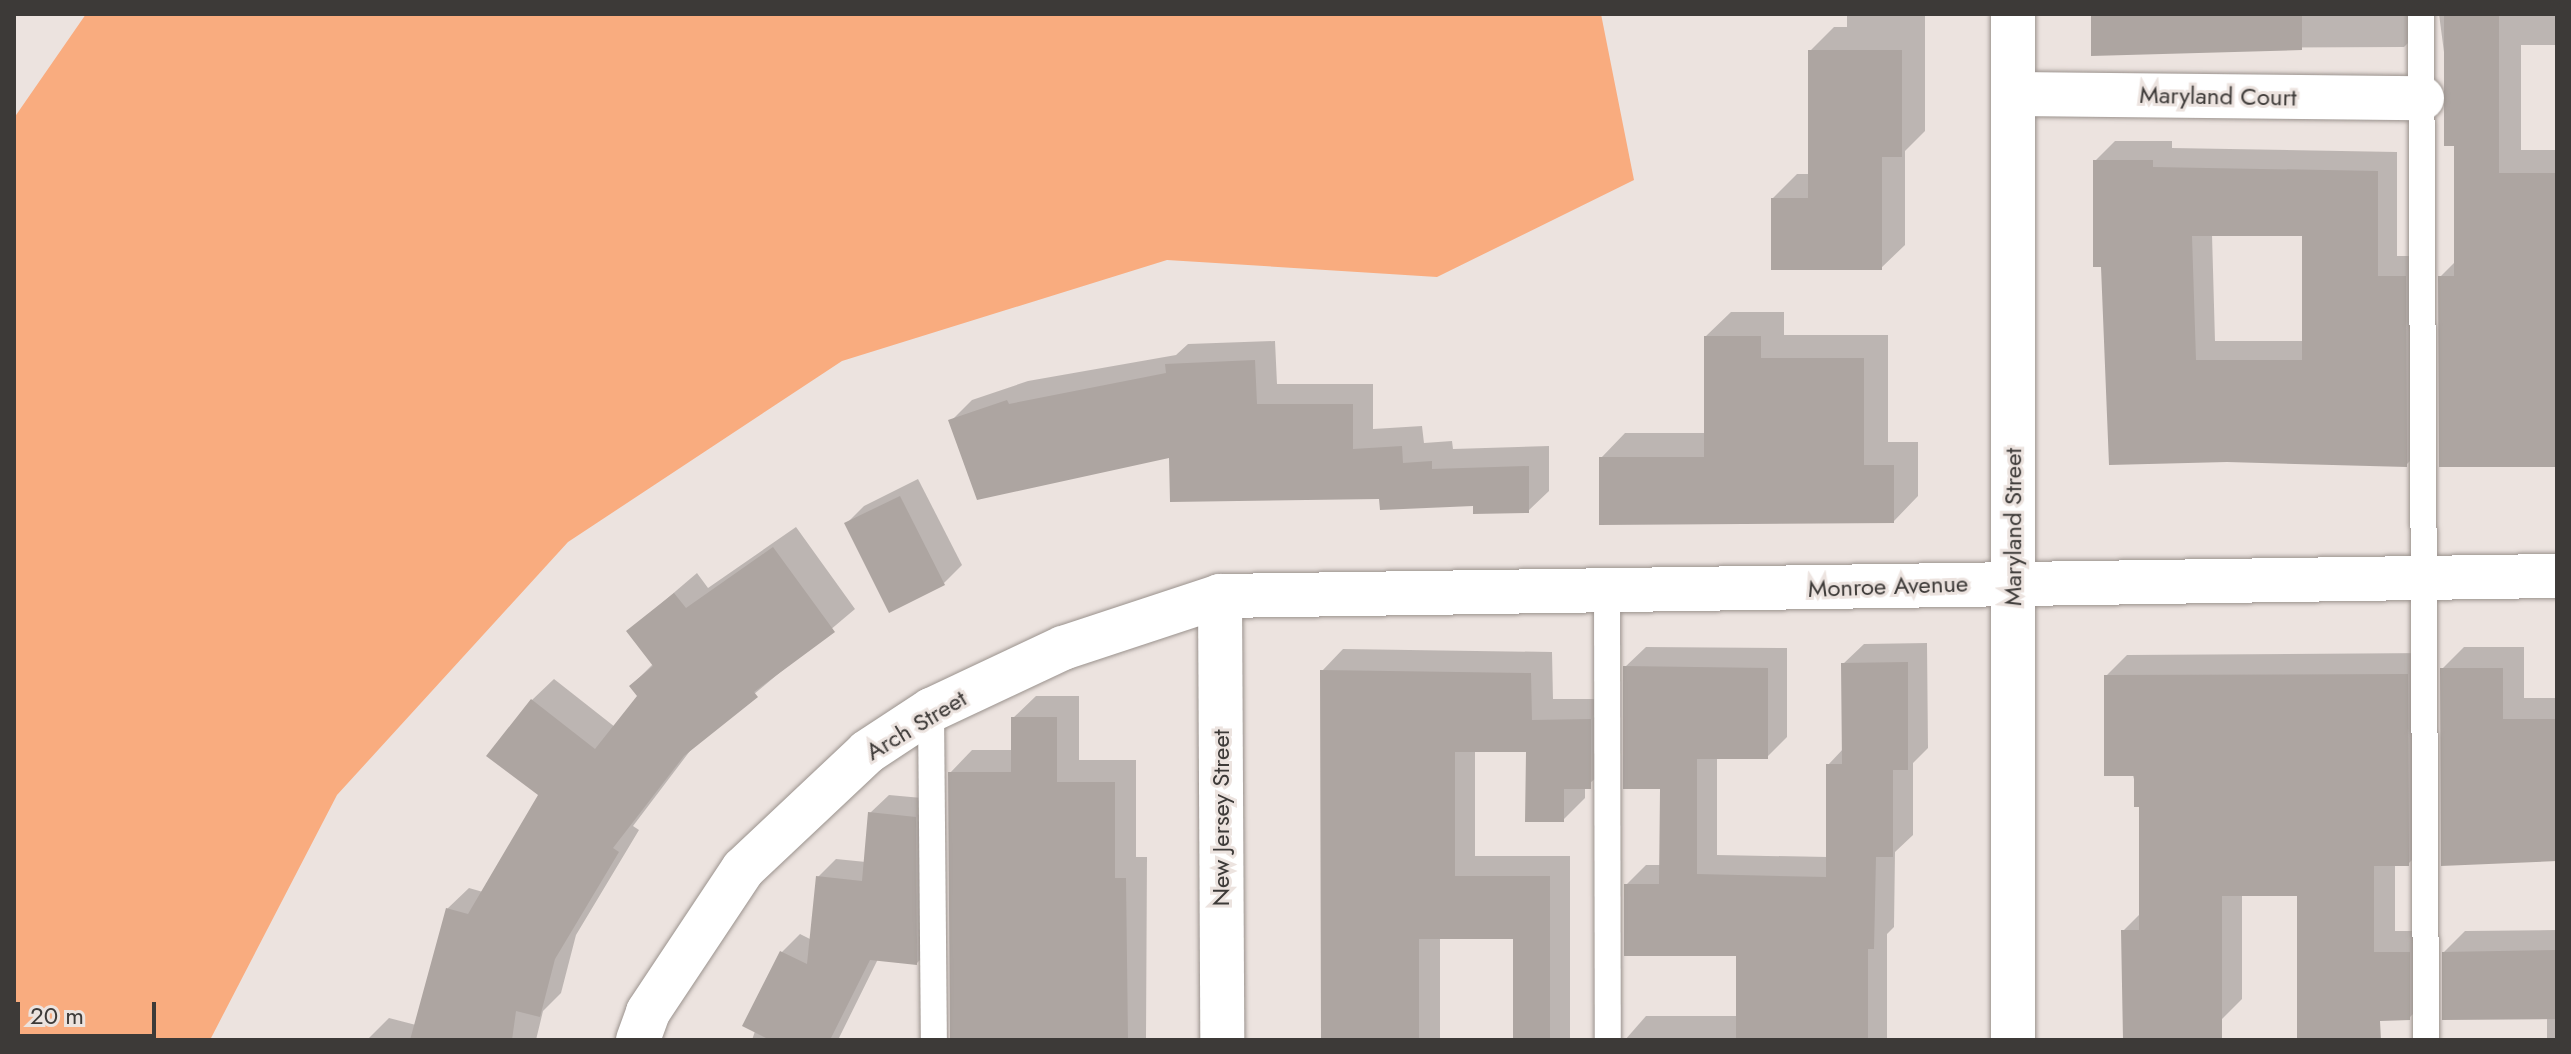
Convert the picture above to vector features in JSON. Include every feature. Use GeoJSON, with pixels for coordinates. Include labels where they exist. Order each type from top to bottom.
{"type":"FeatureCollection","features":[{"type":"Feature","properties":{"kind":"street","name":"Maryland Street"},"geometry":{"type":"LineString","coordinates":[[2013,14],[2013,1040]]}},
{"type":"Feature","properties":{"kind":"street","name":"Maryland Court"},"geometry":{"type":"LineString","coordinates":[[2014,94],[2422,98]]}},
{"type":"Feature","properties":{"kind":"street","name":"Monroe Avenue"},"geometry":{"type":"LineString","coordinates":[[1220,596],[1941,586],[2013,580],[2557,576]]}},
{"type":"Feature","properties":{"kind":"street","name":"Arch Street"},"geometry":{"type":"LineString","coordinates":[[638,1040],[648,1012],[743,869],[867,752],[931,710],[1063,648],[1220,596]]}},
{"type":"Feature","properties":{"kind":"street","name":"New Jersey Street"},"geometry":{"type":"LineString","coordinates":[[1220,596],[1222,1040]]}},
{"type":"Feature","properties":{"kind":"lane"},"geometry":{"type":"LineString","coordinates":[[2421,14],[2427,575],[2426,1040]]}},
{"type":"Feature","properties":{"kind":"lane"},"geometry":{"type":"LineString","coordinates":[[1607,591],[1608,1040]]}},
{"type":"Feature","properties":{"kind":"lane"},"geometry":{"type":"LineString","coordinates":[[931,710],[934,1040]]}},
{"type":"Feature","properties":{"kind":"shaded area"},"geometry":{"type":"Polygon","coordinates":[[[86,14],[1601,14],[1634,180],[1437,277],[1167,260],[842,361],[568,542],[337,795],[210,1040],[14,1040],[14,118],[86,14]]]}},
{"type":"Feature","properties":{"kind":"building"},"geometry":{"type":"Polygon","coordinates":[[[2091,14],[2302,14],[2302,50],[2091,56],[2091,14]]]}},
{"type":"Feature","properties":{"kind":"building"},"geometry":{"type":"Polygon","coordinates":[[[2444,14],[2499,14],[2499,173],[2557,173],[2557,467],[2439,467],[2438,276],[2454,276],[2454,146],[2444,146],[2444,14]]]}},
{"type":"Feature","properties":{"kind":"building"},"geometry":{"type":"Polygon","coordinates":[[[1808,50],[1902,50],[1902,157],[1882,157],[1882,270],[1771,270],[1771,198],[1808,198],[1808,50]]]}},
{"type":"Feature","properties":{"kind":"building"},"geometry":{"type":"Polygon","coordinates":[[[2093,160],[2153,160],[2153,167],[2378,171],[2378,276],[2406,276],[2407,467],[2227,462],[2109,465],[2101,267],[2093,267],[2093,160]],[[2192,236],[2196,360],[2302,360],[2302,236],[2192,236]]]}},
{"type":"Feature","properties":{"kind":"building"},"geometry":{"type":"Polygon","coordinates":[[[1704,336],[1761,336],[1761,358],[1864,358],[1864,465],[1894,465],[1894,523],[1599,525],[1599,457],[1704,457],[1704,336]]]}},
{"type":"Feature","properties":{"kind":"building"},"geometry":{"type":"Polygon","coordinates":[[[1255,360],[1257,404],[1353,404],[1353,449],[1402,446],[1403,463],[1432,461],[1432,469],[1529,466],[1529,513],[1473,514],[1473,506],[1380,510],[1379,499],[1170,502],[1169,458],[977,500],[948,420],[1007,400],[1009,404],[1166,373],[1165,364],[1255,360]]]}},
{"type":"Feature","properties":{"kind":"building"},"geometry":{"type":"Polygon","coordinates":[[[900,496],[945,585],[889,613],[844,523],[900,496]]]}},
{"type":"Feature","properties":{"kind":"building"},"geometry":{"type":"Polygon","coordinates":[[[773,547],[835,632],[754,692],[758,697],[684,756],[613,848],[619,852],[555,959],[540,1017],[516,1011],[512,1040],[410,1040],[446,908],[468,914],[538,795],[486,756],[531,699],[595,749],[637,696],[629,686],[653,666],[626,631],[674,593],[686,608],[773,547]]]}},
{"type":"Feature","properties":{"kind":"building"},"geometry":{"type":"Polygon","coordinates":[[[1908,662],[1908,770],[1893,770],[1893,857],[1876,857],[1874,949],[1868,949],[1868,1040],[1736,1040],[1736,956],[1624,956],[1624,884],[1659,884],[1660,789],[1623,789],[1623,666],[1768,668],[1768,759],[1697,759],[1697,874],[1826,877],[1826,764],[1842,764],[1841,663],[1908,662]]]}},
{"type":"Feature","properties":{"kind":"building"},"geometry":{"type":"Polygon","coordinates":[[[2440,668],[2503,668],[2503,719],[2557,719],[2557,861],[2441,866],[2440,668]]]}},
{"type":"Feature","properties":{"kind":"building"},"geometry":{"type":"Polygon","coordinates":[[[1320,670],[1531,673],[1532,720],[1591,719],[1591,789],[1564,789],[1564,822],[1525,822],[1526,752],[1455,752],[1455,876],[1550,876],[1550,1040],[1513,1040],[1513,939],[1419,939],[1419,1040],[1321,1040],[1320,670]]]}},
{"type":"Feature","properties":{"kind":"building"},"geometry":{"type":"Polygon","coordinates":[[[2408,674],[2409,866],[2374,866],[2374,952],[2410,952],[2410,1020],[2380,1021],[2381,1040],[2297,1040],[2297,896],[2222,896],[2222,1040],[2123,1040],[2121,930],[2139,930],[2139,807],[2134,807],[2134,776],[2104,776],[2104,675],[2408,674]]]}},
{"type":"Feature","properties":{"kind":"building"},"geometry":{"type":"Polygon","coordinates":[[[1011,717],[1057,717],[1057,782],[1115,782],[1115,878],[1126,878],[1128,1040],[950,1040],[948,772],[1011,772],[1011,717]]]}},
{"type":"Feature","properties":{"kind":"building"},"geometry":{"type":"Polygon","coordinates":[[[868,812],[916,817],[917,965],[870,960],[830,1040],[770,1040],[742,1026],[780,951],[807,964],[816,876],[862,881],[868,812]]]}},
{"type":"Feature","properties":{"kind":"building"},"geometry":{"type":"Polygon","coordinates":[[[2557,950],[2557,1019],[2442,1020],[2442,952],[2557,950]]]}}]}
